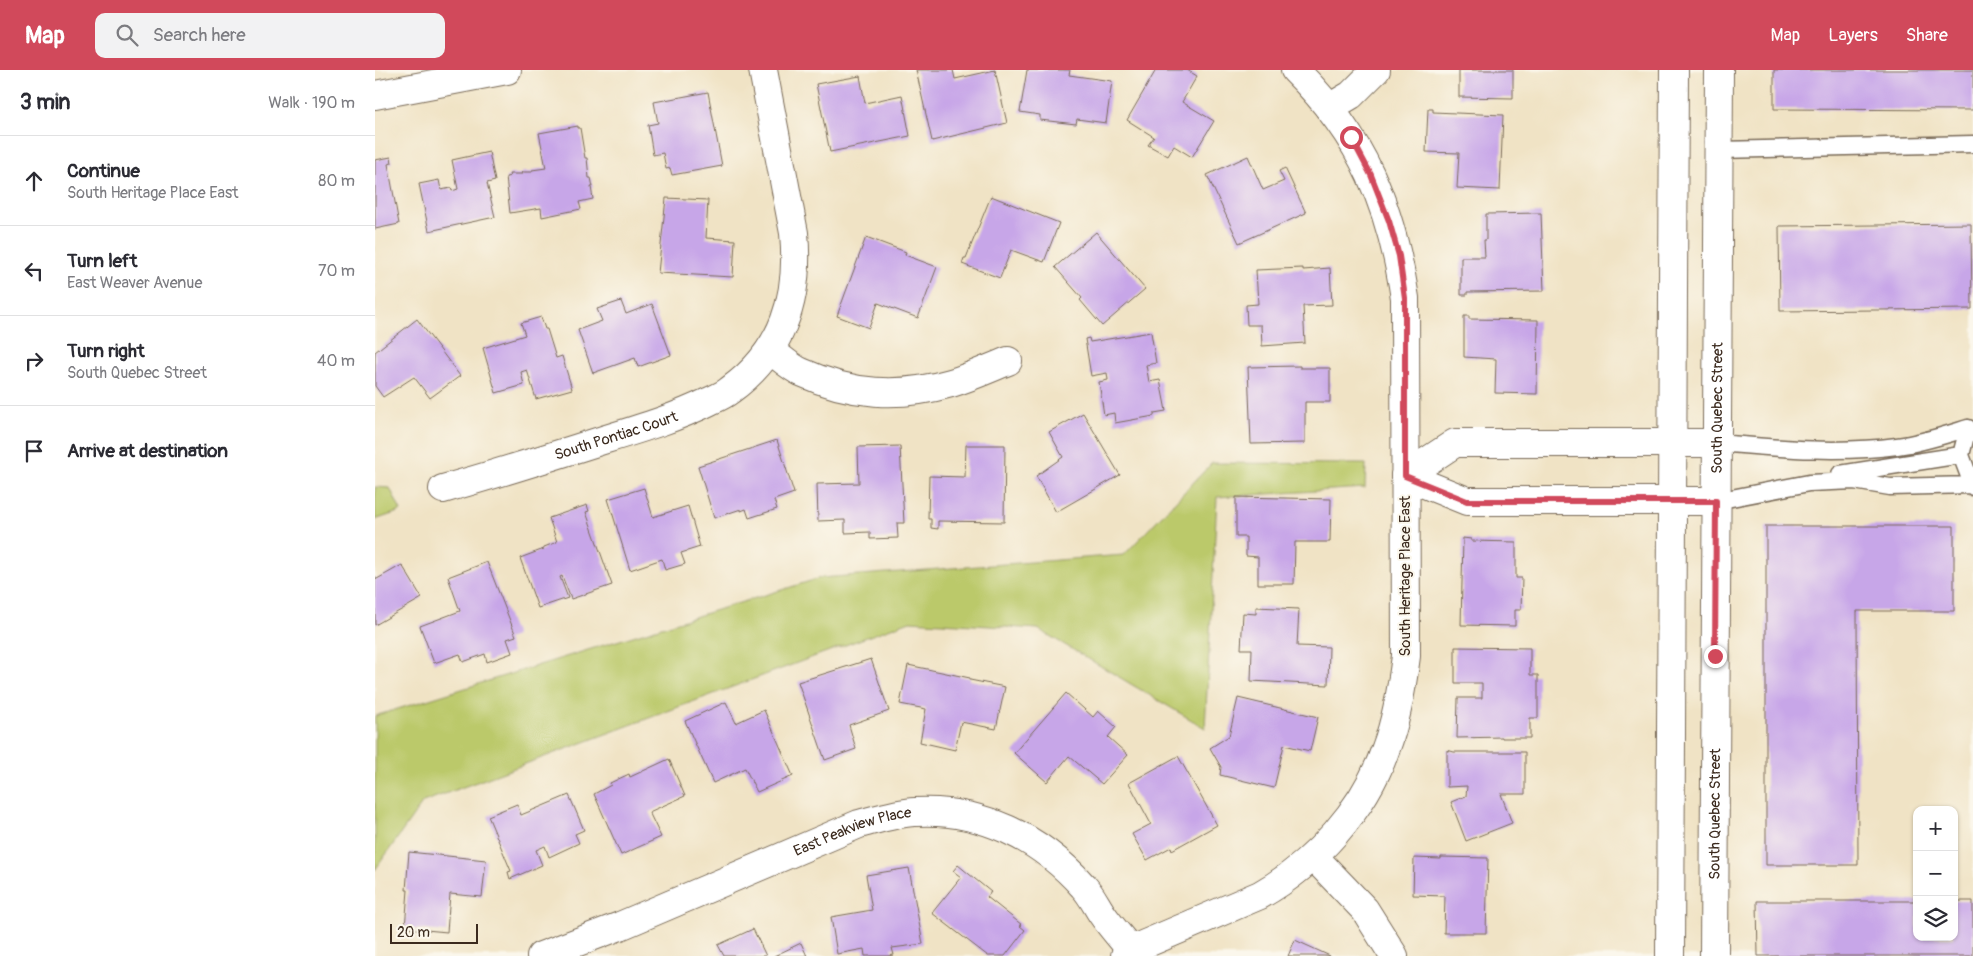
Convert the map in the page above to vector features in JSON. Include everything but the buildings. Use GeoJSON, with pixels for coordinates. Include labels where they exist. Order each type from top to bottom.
{"type":"FeatureCollection","features":[{"type":"Feature","properties":{"kind":"street"},"geometry":{"type":"LineString","coordinates":[[375,95],[507,70]]}},
{"type":"Feature","properties":{"kind":"street","name":"South Pontiac Court"},"geometry":{"type":"LineString","coordinates":[[443,489],[510,470],[691,410],[730,391],[756,367],[770,350],[787,318],[794,290],[797,261],[794,233],[763,70]]}},
{"type":"Feature","properties":{"kind":"street","name":"South Heritage Place East"},"geometry":{"type":"LineString","coordinates":[[1128,953],[1260,895],[1279,885],[1313,857],[1348,817],[1373,778],[1386,749],[1402,688],[1406,656],[1405,298],[1399,256],[1389,221],[1371,175],[1351,137],[1329,108],[1295,70]]}},
{"type":"Feature","properties":{"kind":"street"},"geometry":{"type":"LineString","coordinates":[[1329,108],[1351,95],[1376,70]]}},
{"type":"Feature","properties":{"kind":"street"},"geometry":{"type":"LineString","coordinates":[[1670,956],[1674,70]]}},
{"type":"Feature","properties":{"kind":"street","name":"South Quebec Street"},"geometry":{"type":"LineString","coordinates":[[1714,956],[1719,70]]}},
{"type":"Feature","properties":{"kind":"street"},"geometry":{"type":"LineString","coordinates":[[770,350],[800,371],[864,392],[885,393],[905,392],[951,383],[1009,361]]}},
{"type":"Feature","properties":{"kind":"street"},"geometry":{"type":"LineString","coordinates":[[1405,476],[1455,443],[1717,443]]}},
{"type":"Feature","properties":{"kind":"street"},"geometry":{"type":"LineString","coordinates":[[1405,476],[1467,501],[1716,501]]}},
{"type":"Feature","properties":{"kind":"street","name":"East Peakview Place"},"geometry":{"type":"LineString","coordinates":[[541,956],[619,926],[859,824],[887,816],[915,812],[946,812],[980,819],[1013,831],[1037,844],[1060,862],[1085,888],[1128,953]]}},
{"type":"Feature","properties":{"kind":"street"},"geometry":{"type":"LineString","coordinates":[[1313,857],[1365,910],[1394,956]]}},
{"type":"Feature","properties":{"kind":"lane"},"geometry":{"type":"LineString","coordinates":[[1719,150],[1973,144]]}},
{"type":"Feature","properties":{"kind":"lane"},"geometry":{"type":"LineString","coordinates":[[1717,443],[1805,451],[1897,446],[1929,440],[1968,428],[1961,455],[1973,486],[1890,487],[1854,481],[1809,482]]}},
{"type":"Feature","properties":{"kind":"lane"},"geometry":{"type":"LineString","coordinates":[[1716,501],[1809,482],[1827,476],[1961,455]]}},
{"type":"Feature","properties":{"kind":"green space"},"geometry":{"type":"Polygon","coordinates":[[[1212,463],[1366,464],[1365,488],[1217,497],[1205,728],[1038,629],[910,621],[423,802],[375,870],[375,716],[820,578],[1124,555],[1212,463]]]}},
{"type":"Feature","properties":{"kind":"green space"},"geometry":{"type":"Polygon","coordinates":[[[375,487],[390,488],[401,511],[375,520],[375,487]]]}},
{"type":"Feature","properties":{"kind":"route"},"geometry":{"type":"LineString","coordinates":[[1351,137],[1371,175],[1389,221],[1399,256],[1405,298],[1405,476],[1467,501],[1716,501],[1715,656]]}}]}
